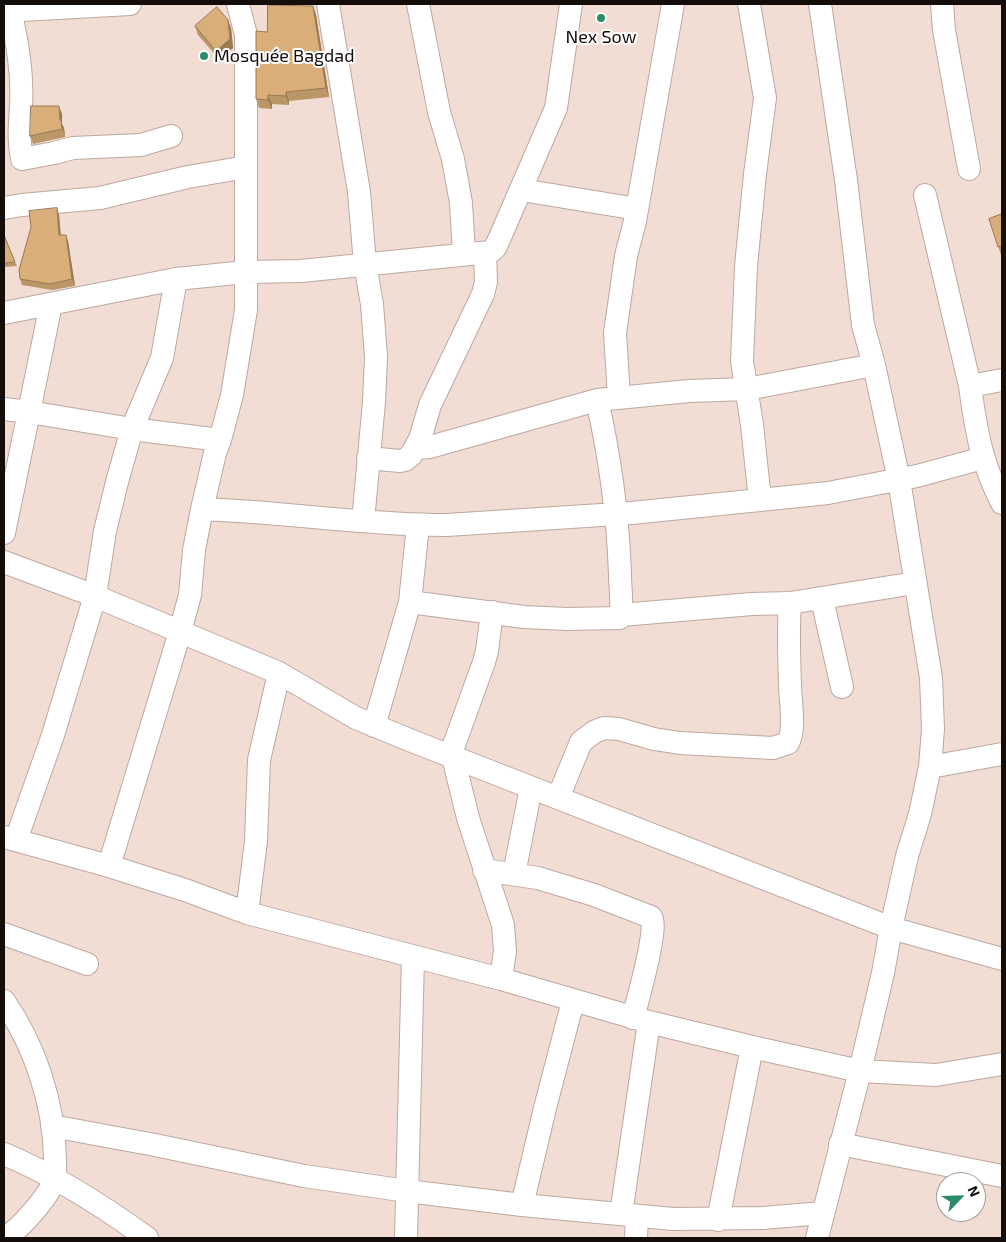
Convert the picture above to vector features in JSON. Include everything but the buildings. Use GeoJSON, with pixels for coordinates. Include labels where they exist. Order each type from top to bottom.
{"type":"FeatureCollection","features":[{"type":"Feature","properties":{"kind":"street"},"geometry":{"type":"LineString","coordinates":[[130,4],[41,6],[7,10],[19,57],[21,105],[19,142],[22,159],[73,148],[141,145],[171,136]]}},
{"type":"Feature","properties":{"kind":"street"},"geometry":{"type":"LineString","coordinates":[[109,866],[190,595],[191,573],[202,509],[215,453],[232,395],[246,310],[246,35],[238,4]]}},
{"type":"Feature","properties":{"kind":"street"},"geometry":{"type":"LineString","coordinates":[[328,4],[359,192],[376,357],[374,402],[362,521]]}},
{"type":"Feature","properties":{"kind":"street"},"geometry":{"type":"LineString","coordinates":[[368,458],[405,460],[416,448],[430,405],[483,294],[486,282],[474,254],[461,203],[452,159],[439,112],[418,4]]}},
{"type":"Feature","properties":{"kind":"street"},"geometry":{"type":"LineString","coordinates":[[4,314],[176,279],[246,272],[301,271],[490,252],[494,248],[522,190],[556,108],[571,4]]}},
{"type":"Feature","properties":{"kind":"street"},"geometry":{"type":"LineString","coordinates":[[621,615],[610,464],[608,399],[626,256],[638,209],[673,4]]}},
{"type":"Feature","properties":{"kind":"street"},"geometry":{"type":"LineString","coordinates":[[749,4],[765,98],[746,266],[742,360],[760,500]]}},
{"type":"Feature","properties":{"kind":"street"},"geometry":{"type":"LineString","coordinates":[[817,1238],[860,1070],[883,973],[891,928],[920,814],[930,767],[933,729],[931,678],[899,480],[874,365],[863,325],[846,180],[820,4]]}},
{"type":"Feature","properties":{"kind":"street"},"geometry":{"type":"LineString","coordinates":[[942,4],[944,30],[969,169]]}},
{"type":"Feature","properties":{"kind":"street"},"geometry":{"type":"LineString","coordinates":[[4,208],[100,198],[188,177],[246,167]]}},
{"type":"Feature","properties":{"kind":"street"},"geometry":{"type":"LineString","coordinates":[[522,190],[638,209]]}},
{"type":"Feature","properties":{"kind":"street"},"geometry":{"type":"LineString","coordinates":[[925,195],[970,386],[977,436],[991,481],[1002,503]]}},
{"type":"Feature","properties":{"kind":"street"},"geometry":{"type":"LineString","coordinates":[[176,279],[162,358],[132,429],[105,531],[95,596],[53,735],[10,838],[185,890],[247,913],[501,979],[641,1020],[752,1047],[860,1070],[936,1074],[1002,1064]]}},
{"type":"Feature","properties":{"kind":"street"},"geometry":{"type":"LineString","coordinates":[[4,533],[50,304]]}},
{"type":"Feature","properties":{"kind":"street"},"geometry":{"type":"LineString","coordinates":[[416,448],[430,448],[608,399],[689,391],[747,389],[874,365]]}},
{"type":"Feature","properties":{"kind":"street"},"geometry":{"type":"LineString","coordinates":[[970,386],[1002,380]]}},
{"type":"Feature","properties":{"kind":"street"},"geometry":{"type":"LineString","coordinates":[[4,409],[132,429],[220,440]]}},
{"type":"Feature","properties":{"kind":"street"},"geometry":{"type":"LineString","coordinates":[[202,509],[252,511],[418,525],[447,525],[615,514],[828,493],[899,480],[983,458]]}},
{"type":"Feature","properties":{"kind":"street"},"geometry":{"type":"LineString","coordinates":[[374,726],[410,602],[418,525]]}},
{"type":"Feature","properties":{"kind":"street"},"geometry":{"type":"LineString","coordinates":[[4,562],[95,596],[279,673],[356,718],[374,726],[891,928],[1002,959]]}},
{"type":"Feature","properties":{"kind":"street"},"geometry":{"type":"LineString","coordinates":[[410,602],[567,619],[618,618],[621,615],[752,604],[790,603],[915,582]]}},
{"type":"Feature","properties":{"kind":"street"},"geometry":{"type":"LineString","coordinates":[[822,599],[842,687]]}},
{"type":"Feature","properties":{"kind":"street"},"geometry":{"type":"LineString","coordinates":[[558,798],[581,742],[594,732],[604,728],[619,728],[654,739],[688,744],[773,748],[788,743],[792,716],[789,647],[790,603]]}},
{"type":"Feature","properties":{"kind":"street"},"geometry":{"type":"LineString","coordinates":[[492,612],[484,662],[452,757],[468,818],[503,925],[505,951],[501,979]]}},
{"type":"Feature","properties":{"kind":"street"},"geometry":{"type":"LineString","coordinates":[[247,913],[256,841],[259,760],[279,673]]}},
{"type":"Feature","properties":{"kind":"street"},"geometry":{"type":"LineString","coordinates":[[930,767],[1002,754]]}},
{"type":"Feature","properties":{"kind":"street"},"geometry":{"type":"LineString","coordinates":[[514,874],[532,788]]}},
{"type":"Feature","properties":{"kind":"street"},"geometry":{"type":"LineString","coordinates":[[484,870],[538,878],[594,895],[654,919],[641,1020],[629,1215],[636,1238]]}},
{"type":"Feature","properties":{"kind":"street"},"geometry":{"type":"LineString","coordinates":[[4,934],[87,964]]}},
{"type":"Feature","properties":{"kind":"street"},"geometry":{"type":"LineString","coordinates":[[406,1238],[414,957]]}},
{"type":"Feature","properties":{"kind":"street"},"geometry":{"type":"LineString","coordinates":[[4,1001],[23,1032],[42,1081],[52,1126],[55,1179],[50,1190],[21,1227],[5,1238]]}},
{"type":"Feature","properties":{"kind":"street"},"geometry":{"type":"LineString","coordinates":[[522,1205],[573,1001]]}},
{"type":"Feature","properties":{"kind":"street"},"geometry":{"type":"LineString","coordinates":[[718,1220],[752,1047]]}},
{"type":"Feature","properties":{"kind":"street"},"geometry":{"type":"LineString","coordinates":[[52,1126],[304,1176],[522,1205],[673,1219],[718,1220],[822,1213]]}},
{"type":"Feature","properties":{"kind":"street"},"geometry":{"type":"LineString","coordinates":[[840,1144],[1002,1176]]}},
{"type":"Feature","properties":{"kind":"street"},"geometry":{"type":"LineString","coordinates":[[4,1154],[55,1179],[147,1238]]}},
{"type":"Feature","properties":{"kind":"place","name":"Nex Sow"},"geometry":{"type":"Point","coordinates":[601,18]}},
{"type":"Feature","properties":{"kind":"place","name":"Mosquée Bagdad"},"geometry":{"type":"Point","coordinates":[204,56]}}]}
